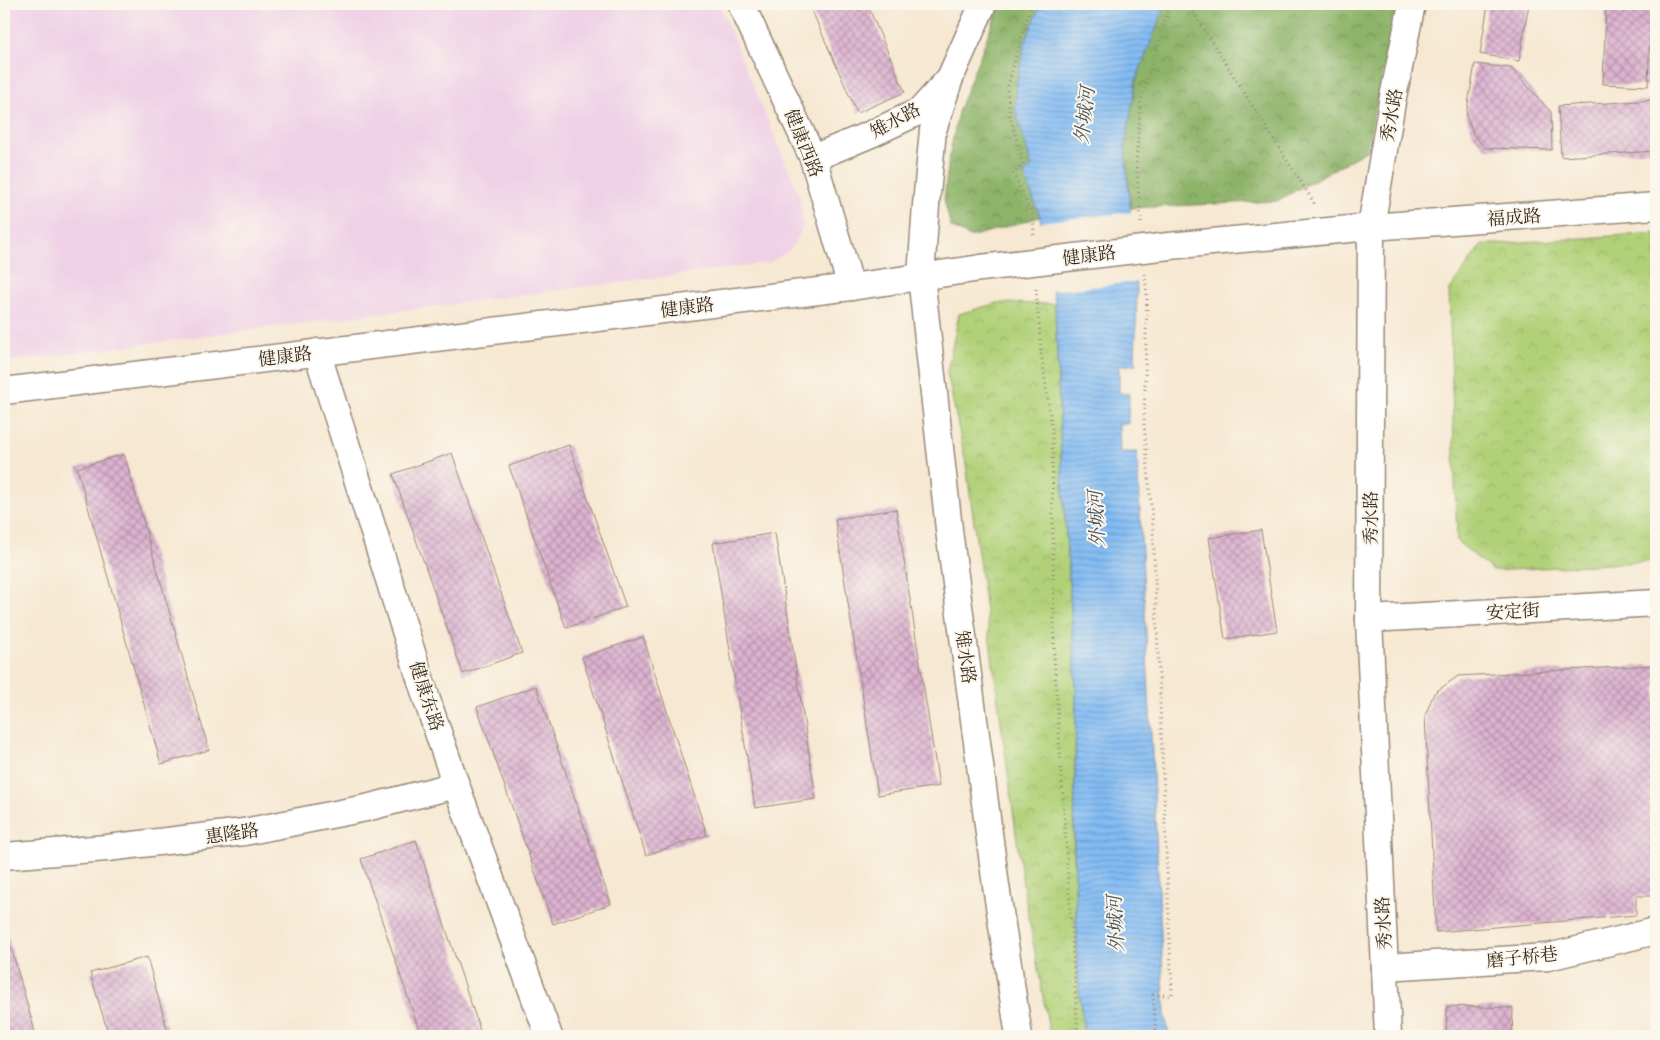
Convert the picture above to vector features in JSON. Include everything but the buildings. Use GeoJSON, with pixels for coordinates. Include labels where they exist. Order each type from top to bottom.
{"type":"FeatureCollection","features":[{"type":"Feature","properties":{"kind":"street","name":"健康西路"},"geometry":{"type":"LineString","coordinates":[[742,4],[813,158],[851,287]]}},
{"type":"Feature","properties":{"kind":"street","name":"雉水路"},"geometry":{"type":"LineString","coordinates":[[984,4],[950,78],[933,130],[921,276],[953,558],[996,886],[1019,1036]]}},
{"type":"Feature","properties":{"kind":"street","name":"秀水路"},"geometry":{"type":"LineString","coordinates":[[1388,1036],[1369,619],[1371,227],[1392,102],[1412,4]]}},
{"type":"Feature","properties":{"kind":"street","name":"雉水路"},"geometry":{"type":"LineString","coordinates":[[813,158],[920,111],[950,78]]}},
{"type":"Feature","properties":{"kind":"street","name":"福成路"},"geometry":{"type":"LineString","coordinates":[[1371,227],[1656,206]]}},
{"type":"Feature","properties":{"kind":"street","name":"健康路"},"geometry":{"type":"LineString","coordinates":[[4,391],[851,287],[981,268],[1169,246],[1371,227]]}},
{"type":"Feature","properties":{"kind":"street","name":"健康东路"},"geometry":{"type":"LineString","coordinates":[[317,352],[427,700],[456,785],[549,1036]]}},
{"type":"Feature","properties":{"kind":"street","name":"安定街"},"geometry":{"type":"LineString","coordinates":[[1369,619],[1656,603]]}},
{"type":"Feature","properties":{"kind":"street","name":"惠隆路"},"geometry":{"type":"LineString","coordinates":[[4,856],[106,848],[244,832],[366,808],[456,785]]}},
{"type":"Feature","properties":{"kind":"street","name":"磨子桥巷"},"geometry":{"type":"LineString","coordinates":[[1385,966],[1548,957],[1656,931]]}},
{"type":"Feature","properties":{"kind":"path"},"geometry":{"type":"LineString","coordinates":[[1033,4],[1026,20],[1007,89],[1010,115],[1023,165],[1013,172],[1033,214],[1034,244]]}},
{"type":"Feature","properties":{"kind":"path"},"geometry":{"type":"LineString","coordinates":[[1141,230],[1136,161],[1141,100],[1170,4]]}},
{"type":"Feature","properties":{"kind":"path"},"geometry":{"type":"LineString","coordinates":[[1188,4],[1331,231]]}},
{"type":"Feature","properties":{"kind":"path"},"geometry":{"type":"LineString","coordinates":[[1144,269],[1147,298],[1144,423],[1153,529],[1172,995],[1153,995],[1156,1036]]}},
{"type":"Feature","properties":{"kind":"path"},"geometry":{"type":"LineString","coordinates":[[1036,282],[1041,351],[1052,429],[1054,656],[1078,1036]]}},
{"type":"Feature","properties":{"kind":"shaded area"},"geometry":{"type":"Polygon","coordinates":[[[4,4],[719,4],[800,197],[803,227],[790,250],[769,263],[4,362],[4,4]]]}},
{"type":"Feature","properties":{"kind":"green space"},"geometry":{"type":"Polygon","coordinates":[[[1000,4],[1041,4],[1025,42],[1017,82],[1015,109],[1032,167],[1024,173],[1040,217],[970,237],[951,227],[944,199],[949,158],[958,112],[1000,4]]]}},
{"type":"Feature","properties":{"kind":"green space"},"geometry":{"type":"Polygon","coordinates":[[[1165,4],[1398,4],[1366,151],[1277,201],[1131,208],[1125,147],[1136,80],[1165,4]]]}},
{"type":"Feature","properties":{"kind":"green space"},"geometry":{"type":"Polygon","coordinates":[[[1656,233],[1656,561],[1493,571],[1457,541],[1449,291],[1481,245],[1656,233]]]}},
{"type":"Feature","properties":{"kind":"green space"},"geometry":{"type":"Polygon","coordinates":[[[997,303],[1055,304],[1061,456],[1076,688],[1074,850],[1078,979],[1084,1036],[1050,1036],[1023,885],[966,464],[947,372],[959,314],[997,303]]]}},
{"type":"Feature","properties":{"kind":"water","name":"外城河"},"geometry":{"type":"Polygon","coordinates":[[[1041,4],[1166,4],[1136,80],[1125,147],[1137,290],[1135,365],[1119,365],[1119,393],[1129,394],[1128,424],[1119,424],[1120,452],[1137,452],[1165,1014],[1169,1036],[1084,1036],[1078,979],[1074,850],[1076,688],[1061,456],[1055,304],[1040,217],[1024,173],[1032,167],[1015,109],[1017,82],[1025,42],[1041,4]]]}},
{"type":"Feature","properties":{"kind":"pier"},"geometry":{"type":"Polygon","coordinates":[[[1133,212],[1139,282],[1050,291],[1038,222],[1133,212]]]}}]}
